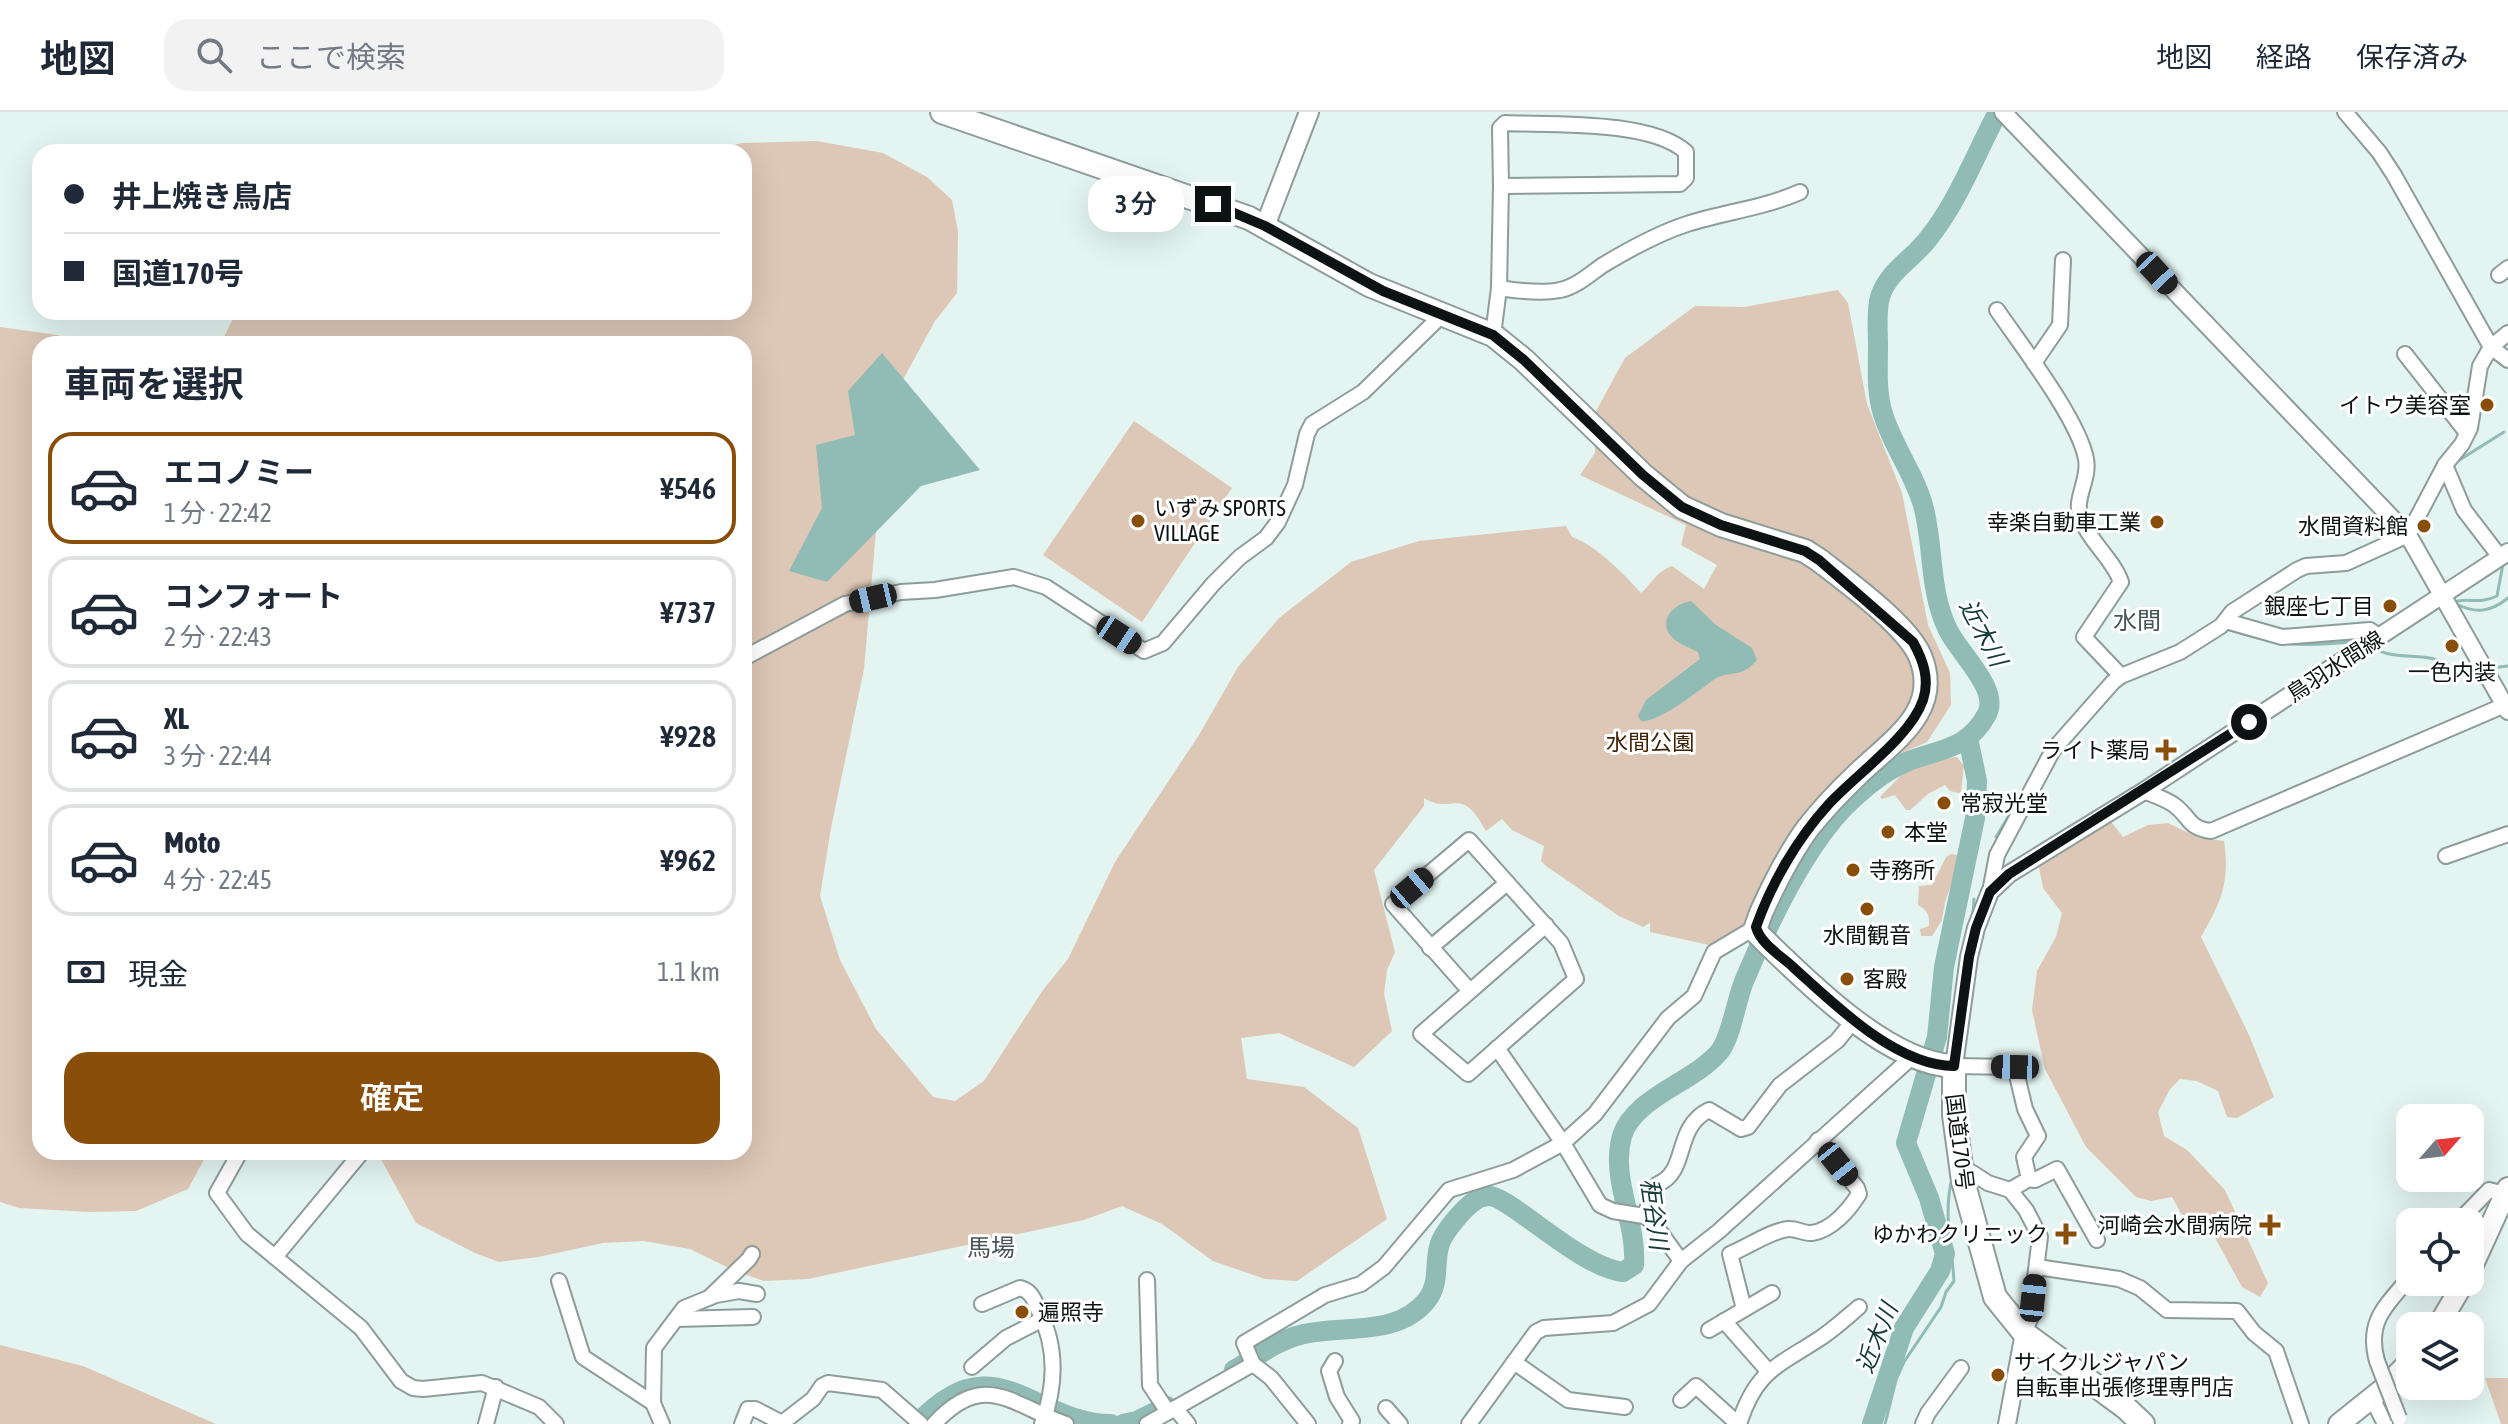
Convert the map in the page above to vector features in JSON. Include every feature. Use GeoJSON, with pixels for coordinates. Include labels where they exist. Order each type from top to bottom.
{"type":"FeatureCollection","features":[{"type":"Feature","properties":{"kind":"highway"},"geometry":{"type":"LineString","coordinates":[[942,112],[986,119],[1222,207],[1265,226],[1369,285],[1493,335],[1524,360],[1668,497],[1697,515],[1805,551],[1887,616],[1913,642],[1920,655],[1927,686],[1919,711],[1910,725],[1857,775],[1807,829],[1774,886],[1756,930]]}},
{"type":"Feature","properties":{"kind":"highway","name":"国道170号"},"geometry":{"type":"LineString","coordinates":[[1756,930],[1776,952],[1854,1020],[1916,1057],[1949,1066],[1960,1165],[1995,1297],[2024,1333],[2143,1424]]}},
{"type":"Feature","properties":{"kind":"main road"},"geometry":{"type":"LineString","coordinates":[[1265,226],[1309,112]]}},
{"type":"Feature","properties":{"kind":"main road"},"geometry":{"type":"LineString","coordinates":[[2484,1240],[2506,1191]]}},
{"type":"Feature","properties":{"kind":"main road"},"geometry":{"type":"LineString","coordinates":[[2339,1424],[2396,1375]]}},
{"type":"Feature","properties":{"kind":"street"},"geometry":{"type":"LineString","coordinates":[[2003,112],[2408,535],[2506,708],[2211,831],[2198,830],[2175,806],[2144,791]]}},
{"type":"Feature","properties":{"kind":"street"},"geometry":{"type":"LineString","coordinates":[[2345,112],[2394,175],[2491,347],[2508,360]]}},
{"type":"Feature","properties":{"kind":"street"},"geometry":{"type":"LineString","coordinates":[[1493,335],[1499,288],[1500,128],[1505,123],[1606,127],[1660,136],[1676,143],[1686,152],[1686,178],[1680,184],[1501,186]]}},
{"type":"Feature","properties":{"kind":"street"},"geometry":{"type":"LineString","coordinates":[[1499,288],[1526,292],[1560,290],[1685,224],[1781,200],[1800,192]]}},
{"type":"Feature","properties":{"kind":"street"},"geometry":{"type":"LineString","coordinates":[[2034,363],[2060,325],[2063,260]]}},
{"type":"Feature","properties":{"kind":"street"},"geometry":{"type":"LineString","coordinates":[[1997,310],[2077,432],[2086,458],[2087,475],[2078,507],[2082,521],[2121,582],[2084,637],[2121,676]]}},
{"type":"Feature","properties":{"kind":"street"},"geometry":{"type":"LineString","coordinates":[[752,654],[845,604],[901,592],[935,590],[1014,577],[1046,587],[1144,651],[1163,643],[1213,584],[1240,557],[1266,538],[1278,522],[1295,485],[1312,424],[1363,392],[1443,314]]}},
{"type":"Feature","properties":{"kind":"street"},"geometry":{"type":"LineString","coordinates":[[2029,1179],[2024,1157],[2038,1136],[2025,1109],[2015,1067],[1949,1066],[1969,957],[1990,892],[1997,855],[2053,750],[2121,676],[2180,652],[2221,626],[2232,612],[2297,570],[2306,566],[2346,563],[2408,535],[2445,465],[2467,433],[2473,413],[2476,377],[2491,347],[2508,333]]}},
{"type":"Feature","properties":{"kind":"street"},"geometry":{"type":"LineString","coordinates":[[2405,354],[2467,433]]}},
{"type":"Feature","properties":{"kind":"street"},"geometry":{"type":"LineString","coordinates":[[2445,465],[2464,510],[2504,555]]}},
{"type":"Feature","properties":{"kind":"street","name":"鳥羽水間線"},"geometry":{"type":"LineString","coordinates":[[1990,892],[2009,874],[2144,791],[2504,555]]}},
{"type":"Feature","properties":{"kind":"street"},"geometry":{"type":"LineString","coordinates":[[2226,621],[2282,637],[2370,630],[2380,637]]}},
{"type":"Feature","properties":{"kind":"street"},"geometry":{"type":"LineString","coordinates":[[2446,856],[2508,834]]}},
{"type":"Feature","properties":{"kind":"street"},"geometry":{"type":"LineString","coordinates":[[1469,990],[1393,904],[1469,840],[1546,925],[1561,943],[1576,979],[1468,1074],[1421,1034],[1546,925]]}},
{"type":"Feature","properties":{"kind":"street"},"geometry":{"type":"LineString","coordinates":[[1430,948],[1507,883]]}},
{"type":"Feature","properties":{"kind":"street"},"geometry":{"type":"LineString","coordinates":[[1308,1424],[1250,1357],[1244,1343],[1325,1295],[1361,1284],[1384,1267],[1449,1190],[1513,1170],[1563,1143],[1595,1114],[1668,1018],[1694,996],[1714,952],[1756,930]]}},
{"type":"Feature","properties":{"kind":"street"},"geometry":{"type":"LineString","coordinates":[[1644,1216],[1658,1184],[1668,1180],[1680,1155],[1683,1137],[1697,1116],[1709,1110],[1741,1129],[1748,1127],[1780,1085],[1837,1041],[1854,1020]]}},
{"type":"Feature","properties":{"kind":"street"},"geometry":{"type":"LineString","coordinates":[[1497,1048],[1563,1143],[1600,1205],[1613,1211],[1644,1216],[1653,1222],[1681,1261]]}},
{"type":"Feature","properties":{"kind":"street"},"geometry":{"type":"LineString","coordinates":[[1469,1424],[1536,1332],[1544,1328],[1613,1323],[1633,1315],[1656,1296],[1681,1261],[1916,1057]]}},
{"type":"Feature","properties":{"kind":"street"},"geometry":{"type":"LineString","coordinates":[[1744,1309],[1730,1254],[1789,1229],[1810,1234],[1818,1231],[1842,1216],[1859,1194],[1818,1140]]}},
{"type":"Feature","properties":{"kind":"street"},"geometry":{"type":"LineString","coordinates":[[236,1160],[217,1193],[247,1234],[361,1328],[401,1381],[413,1388],[423,1389],[482,1383],[539,1407],[556,1424]]}},
{"type":"Feature","properties":{"kind":"street"},"geometry":{"type":"LineString","coordinates":[[275,1257],[355,1160]]}},
{"type":"Feature","properties":{"kind":"street"},"geometry":{"type":"LineString","coordinates":[[1960,1165],[1988,1183],[2010,1190],[2026,1210],[2040,1237],[2030,1319],[2024,1333],[2007,1424]]}},
{"type":"Feature","properties":{"kind":"street"},"geometry":{"type":"LineString","coordinates":[[2010,1190],[2057,1169],[2097,1240]]}},
{"type":"Feature","properties":{"kind":"street"},"geometry":{"type":"LineString","coordinates":[[2472,1208],[2489,1190],[2506,1191]]}},
{"type":"Feature","properties":{"kind":"street"},"geometry":{"type":"LineString","coordinates":[[709,1297],[752,1254]]}},
{"type":"Feature","properties":{"kind":"street"},"geometry":{"type":"LineString","coordinates":[[2037,1267],[2119,1279],[2140,1288],[2167,1310],[2237,1311],[2254,1333],[2276,1351],[2301,1424]]}},
{"type":"Feature","properties":{"kind":"street"},"geometry":{"type":"LineString","coordinates":[[1147,1280],[1150,1385],[1188,1424]]}},
{"type":"Feature","properties":{"kind":"street"},"geometry":{"type":"LineString","coordinates":[[559,1281],[583,1357],[653,1403]]}},
{"type":"Feature","properties":{"kind":"street"},"geometry":{"type":"LineString","coordinates":[[982,1304],[1020,1288],[1031,1293],[1049,1331],[1054,1360],[1045,1417]]}},
{"type":"Feature","properties":{"kind":"street"},"geometry":{"type":"LineString","coordinates":[[662,1424],[653,1403],[654,1348],[684,1308],[709,1297],[739,1291],[757,1294]]}},
{"type":"Feature","properties":{"kind":"street"},"geometry":{"type":"LineString","coordinates":[[1709,1330],[1772,1293]]}},
{"type":"Feature","properties":{"kind":"street"},"geometry":{"type":"LineString","coordinates":[[2396,1294],[2378,1316],[2374,1328],[2374,1349],[2401,1421]]}},
{"type":"Feature","properties":{"kind":"street"},"geometry":{"type":"LineString","coordinates":[[1681,1400],[1696,1386],[1738,1424],[1757,1382],[1820,1339],[1859,1307]]}},
{"type":"Feature","properties":{"kind":"street"},"geometry":{"type":"LineString","coordinates":[[676,1319],[753,1317]]}},
{"type":"Feature","properties":{"kind":"street"},"geometry":{"type":"LineString","coordinates":[[972,1367],[1006,1338],[1043,1319]]}},
{"type":"Feature","properties":{"kind":"street"},"geometry":{"type":"LineString","coordinates":[[1724,1321],[1769,1372]]}},
{"type":"Feature","properties":{"kind":"street"},"geometry":{"type":"LineString","coordinates":[[1147,1424],[1250,1357]]}},
{"type":"Feature","properties":{"kind":"street"},"geometry":{"type":"LineString","coordinates":[[1335,1361],[1329,1371],[1337,1397],[1352,1421],[1350,1424]]}},
{"type":"Feature","properties":{"kind":"street"},"geometry":{"type":"LineString","coordinates":[[1514,1362],[1568,1400],[1625,1407]]}},
{"type":"Feature","properties":{"kind":"street"},"geometry":{"type":"LineString","coordinates":[[1923,1424],[1961,1368]]}},
{"type":"Feature","properties":{"kind":"street"},"geometry":{"type":"LineString","coordinates":[[742,1424],[748,1409],[755,1409],[782,1423],[828,1383],[882,1390],[916,1420]]}},
{"type":"Feature","properties":{"kind":"street"},"geometry":{"type":"LineString","coordinates":[[486,1424],[496,1387]]}},
{"type":"Feature","properties":{"kind":"street"},"geometry":{"type":"LineString","coordinates":[[934,1424],[956,1403],[981,1395],[1010,1398],[1045,1417],[1066,1424]]}},
{"type":"Feature","properties":{"kind":"street"},"geometry":{"type":"LineString","coordinates":[[2372,1398],[2385,1424]]}},
{"type":"Feature","properties":{"kind":"street"},"geometry":{"type":"LineString","coordinates":[[1386,1408],[1400,1424]]}},
{"type":"Feature","properties":{"kind":"green space","name":"水間公園"},"geometry":{"type":"Polygon","coordinates":[[[817,141],[883,153],[927,177],[952,200],[958,232],[957,293],[935,321],[900,385],[880,485],[864,669],[820,896],[840,960],[876,1029],[933,1097],[955,1101],[984,1081],[1043,990],[1068,959],[1115,862],[1199,735],[1238,667],[1279,618],[1351,562],[1419,541],[1566,526],[1572,537],[1600,553],[1641,593],[1658,574],[1672,566],[1704,589],[1717,565],[1681,545],[1686,525],[1580,475],[1595,453],[1596,411],[1625,358],[1695,306],[1744,307],[1838,290],[1848,303],[1867,404],[1902,493],[1928,625],[1950,673],[1951,705],[1927,742],[1885,760],[1826,821],[1747,928],[1714,946],[1650,932],[1650,923],[1643,927],[1619,916],[1546,866],[1541,861],[1544,846],[1512,830],[1502,819],[1486,831],[1463,804],[1434,803],[1424,798],[1424,806],[1374,870],[1395,952],[1387,970],[1384,994],[1392,1031],[1354,1067],[1279,1033],[1241,1038],[1247,1079],[1304,1087],[1358,1128],[1387,1219],[1297,1281],[1265,1279],[1213,1261],[1162,1224],[1122,1206],[1084,1220],[808,1279],[764,1281],[690,1249],[643,1241],[603,1243],[499,1262],[475,1253],[416,1223],[381,1160],[752,1160],[752,336],[224,336],[232,320],[752,320],[752,144],[738,144],[817,141]]]}},
{"type":"Feature","properties":{"kind":"green space"},"geometry":{"type":"Polygon","coordinates":[[[0,327],[61,336],[32,336],[32,1160],[204,1160],[188,1189],[136,1211],[19,1208],[0,1202],[0,327]]]}},
{"type":"Feature","properties":{"kind":"green space","name":"いずみ SPORTS VILLAGE"},"geometry":{"type":"Polygon","coordinates":[[[1134,421],[1232,488],[1142,622],[1043,555],[1134,421]]]}},
{"type":"Feature","properties":{"kind":"green space"},"geometry":{"type":"Polygon","coordinates":[[[1954,757],[1964,766],[1961,792],[1950,791],[1945,785],[1928,794],[1910,810],[1906,810],[1895,795],[1880,797],[1908,768],[1954,757]]]}},
{"type":"Feature","properties":{"kind":"green space"},"geometry":{"type":"Polygon","coordinates":[[[2109,819],[2123,837],[2148,825],[2168,823],[2199,838],[2224,841],[2225,880],[2214,913],[2201,937],[2249,1035],[2274,1097],[2237,1118],[2227,1117],[2218,1091],[2197,1081],[2180,1079],[2170,1089],[2158,1112],[2164,1136],[2187,1150],[2225,1190],[2268,1283],[2260,1297],[2242,1287],[2214,1236],[2192,1233],[2172,1197],[2151,1201],[2136,1197],[2086,1147],[2045,1069],[2032,1010],[2037,971],[2056,937],[2062,913],[2043,888],[2038,862],[2109,819]]]}},
{"type":"Feature","properties":{"kind":"green space"},"geometry":{"type":"Polygon","coordinates":[[[1957,855],[1959,863],[1942,920],[1932,936],[1921,936],[1920,929],[1929,926],[1929,922],[1927,913],[1918,905],[1919,886],[1932,885],[1946,857],[1957,855]]]}},
{"type":"Feature","properties":{"kind":"green space"},"geometry":{"type":"Polygon","coordinates":[[[0,1345],[83,1366],[216,1424],[0,1424],[0,1345]]]}},
{"type":"Feature","properties":{"kind":"green space"},"geometry":{"type":"Polygon","coordinates":[[[2485,1378],[2508,1378],[2508,1424],[2501,1424],[2485,1378]]]}},
{"type":"Feature","properties":{"kind":"water"},"geometry":{"type":"Polygon","coordinates":[[[882,353],[980,470],[921,486],[827,582],[789,571],[822,508],[816,445],[855,435],[848,391],[882,353]]]}},
{"type":"Feature","properties":{"kind":"water"},"geometry":{"type":"Polygon","coordinates":[[[1691,601],[1716,625],[1752,648],[1757,660],[1745,670],[1718,677],[1667,712],[1641,721],[1638,716],[1646,700],[1700,659],[1698,652],[1674,639],[1666,627],[1673,610],[1691,601]]]}},
{"type":"Feature","properties":{"kind":"waterway","name":"秬谷川"},"geometry":{"type":"LineString","coordinates":[[1234,1370],[1274,1346],[1300,1335],[1385,1325],[1415,1312],[1434,1287],[1439,1247],[1445,1234],[1464,1210],[1486,1196],[1506,1203],[1563,1244],[1609,1269],[1623,1272],[1634,1265],[1632,1232],[1619,1168],[1622,1136],[1629,1122],[1652,1100],[1696,1072],[1720,1051],[1728,1036],[1745,979],[1778,907],[1806,858],[1838,814],[1892,769],[1962,742],[1987,714],[1990,704],[1983,682],[1953,639],[1942,615],[1924,509],[1883,414],[1878,380],[1878,315],[1884,288],[1939,225],[1998,112]]}},
{"type":"Feature","properties":{"kind":"waterway"},"geometry":{"type":"LineString","coordinates":[[2453,464],[2504,432]]}},
{"type":"Feature","properties":{"kind":"waterway"},"geometry":{"type":"LineString","coordinates":[[2453,602],[2497,596],[2503,564]]}},
{"type":"Feature","properties":{"kind":"waterway"},"geometry":{"type":"LineString","coordinates":[[2456,604],[2483,610],[2508,598]]}},
{"type":"Feature","properties":{"kind":"waterway"},"geometry":{"type":"LineString","coordinates":[[2227,629],[2293,644],[2361,641]]}},
{"type":"Feature","properties":{"kind":"waterway"},"geometry":{"type":"LineString","coordinates":[[2373,648],[2395,655],[2426,657],[2456,671],[2478,671]]}},
{"type":"Feature","properties":{"kind":"waterway"},"geometry":{"type":"LineString","coordinates":[[2491,668],[2508,666]]}},
{"type":"Feature","properties":{"kind":"waterway","name":"近木川"},"geometry":{"type":"LineString","coordinates":[[1872,1424],[1904,1328],[1940,1271],[1945,1254],[1929,1198],[1906,1143],[1937,1037],[1944,967],[1975,818],[1977,781],[1968,738]]}},
{"type":"Feature","properties":{"kind":"waterway"},"geometry":{"type":"LineString","coordinates":[[1996,837],[2013,809]]}},
{"type":"Feature","properties":{"kind":"waterway"},"geometry":{"type":"LineString","coordinates":[[1973,914],[1974,899]]}},
{"type":"Feature","properties":{"kind":"waterway"},"geometry":{"type":"LineString","coordinates":[[1885,1424],[1904,1362],[1941,1307],[1954,1281],[1948,1217],[1952,1179]]}},
{"type":"Feature","properties":{"kind":"waterway","name":"秬谷川"},"geometry":{"type":"LineString","coordinates":[[917,1424],[944,1400],[969,1388],[992,1387],[1013,1392],[1083,1420],[1111,1424]]}},
{"type":"Feature","properties":{"kind":"waterway","name":"秬谷川"},"geometry":{"type":"LineString","coordinates":[[1123,1424],[1137,1421],[1167,1406]]}},
{"type":"Feature","properties":{"kind":"place","name":"イトウ美容室"},"geometry":{"type":"Point","coordinates":[2487,405]}},
{"type":"Feature","properties":{"kind":"place","name":"いずみ SPORTS VILLAGE"},"geometry":{"type":"Point","coordinates":[1138,521]}},
{"type":"Feature","properties":{"kind":"place","name":"幸楽自動車工業"},"geometry":{"type":"Point","coordinates":[2157,522]}},
{"type":"Feature","properties":{"kind":"place","name":"水間資料館"},"geometry":{"type":"Point","coordinates":[2424,526]}},
{"type":"Feature","properties":{"kind":"place","name":"銀座七丁目"},"geometry":{"type":"Point","coordinates":[2390,606]}},
{"type":"Feature","properties":{"kind":"place","name":"一色内装"},"geometry":{"type":"Point","coordinates":[2452,646]}},
{"type":"Feature","properties":{"kind":"place","name":"ライト薬局"},"geometry":{"type":"Point","coordinates":[2166,750]}},
{"type":"Feature","properties":{"kind":"place","name":"常寂光堂"},"geometry":{"type":"Point","coordinates":[1944,803]}},
{"type":"Feature","properties":{"kind":"place","name":"本堂"},"geometry":{"type":"Point","coordinates":[1888,832]}},
{"type":"Feature","properties":{"kind":"place","name":"寺務所"},"geometry":{"type":"Point","coordinates":[1853,870]}},
{"type":"Feature","properties":{"kind":"place","name":"水間観音"},"geometry":{"type":"Point","coordinates":[1867,909]}},
{"type":"Feature","properties":{"kind":"place","name":"客殿"},"geometry":{"type":"Point","coordinates":[1847,979]}},
{"type":"Feature","properties":{"kind":"place","name":"河崎会水間病院"},"geometry":{"type":"Point","coordinates":[2270,1225]}},
{"type":"Feature","properties":{"kind":"place","name":"ゆかわクリニック"},"geometry":{"type":"Point","coordinates":[2066,1234]}},
{"type":"Feature","properties":{"kind":"place","name":"遍照寺"},"geometry":{"type":"Point","coordinates":[1022,1312]}},
{"type":"Feature","properties":{"kind":"place","name":"サイクルジャパン 自転車出張修理専門店"},"geometry":{"type":"Point","coordinates":[1998,1375]}},
{"type":"Feature","properties":{"kind":"district","name":"水間"},"geometry":{"type":"Point","coordinates":[2137,621]}},
{"type":"Feature","properties":{"kind":"district","name":"馬場"},"geometry":{"type":"Point","coordinates":[991,1248]}},
{"type":"Feature","properties":{"kind":"route"},"geometry":{"type":"LineString","coordinates":[[1213,204],[1265,226],[1383,291],[1493,335],[1510,347],[1668,497],[1721,525],[1805,551],[1864,596],[1913,642],[1920,655],[1927,686],[1919,711],[1910,725],[1857,775],[1807,829],[1774,886],[1756,927],[1757,933],[1776,952],[1849,1017],[1913,1056],[1954,1066],[1969,957],[1990,892],[2009,874],[2249,722]]}}]}
